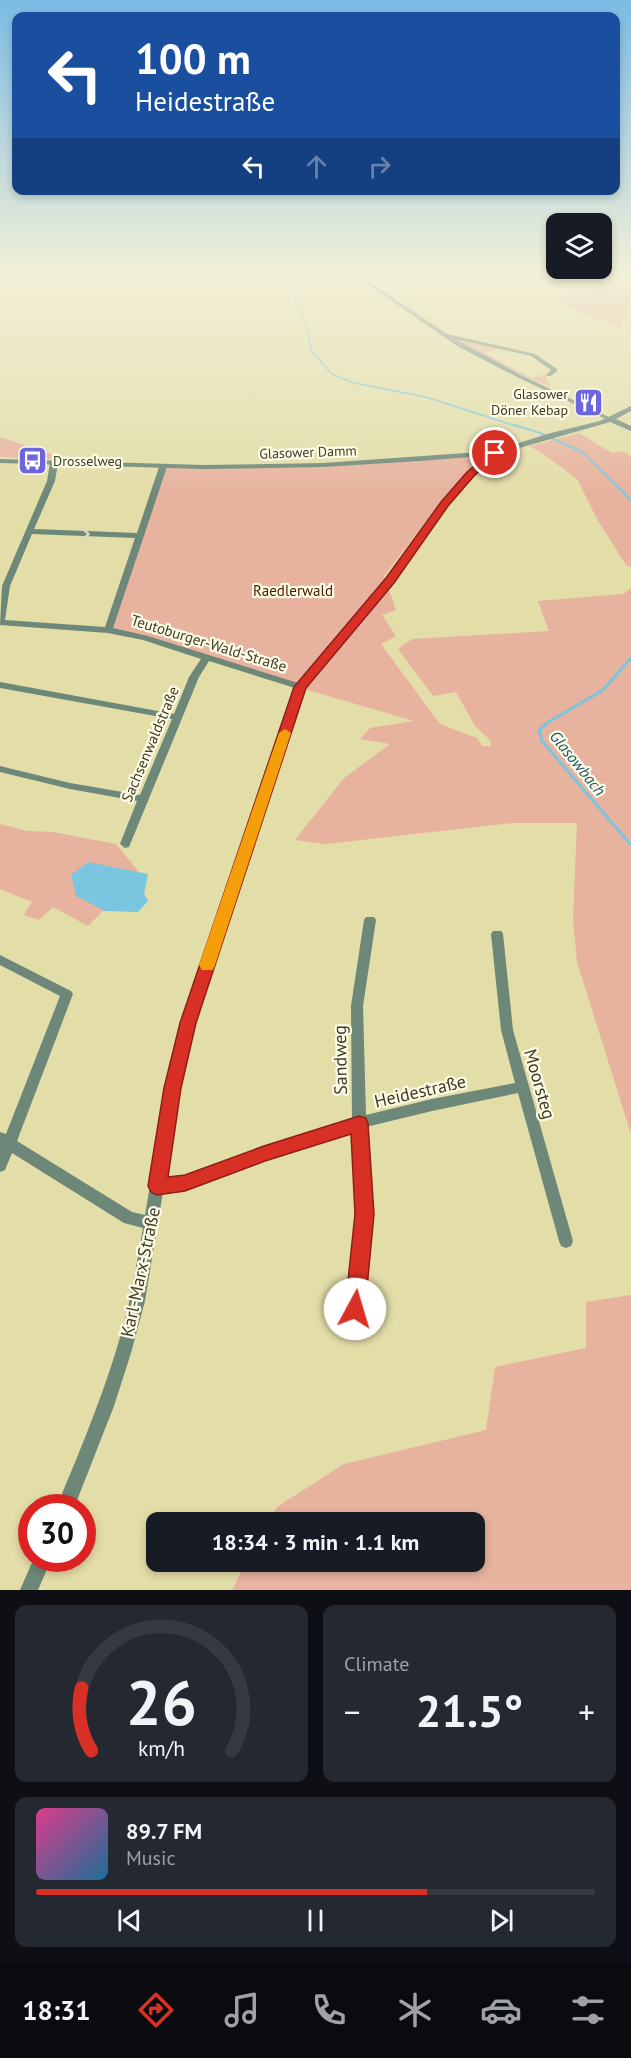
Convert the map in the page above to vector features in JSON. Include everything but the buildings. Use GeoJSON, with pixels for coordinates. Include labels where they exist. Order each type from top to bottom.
{"type":"FeatureCollection","features":[{"type":"Feature","properties":{"kind":"street"},"geometry":{"type":"LineString","coordinates":[[464,347],[549,391],[631,429]]}},
{"type":"Feature","properties":{"kind":"street"},"geometry":{"type":"LineString","coordinates":[[506,347],[533,355],[546,363],[545,367],[553,389],[549,391]]}},
{"type":"Feature","properties":{"kind":"street"},"geometry":{"type":"LineString","coordinates":[[595,412],[630,409]]}},
{"type":"Feature","properties":{"kind":"street","name":"Glasower Damm"},"geometry":{"type":"LineString","coordinates":[[0,460],[163,467],[323,465],[495,453],[612,420],[630,409]]}},
{"type":"Feature","properties":{"kind":"street"},"geometry":{"type":"LineString","coordinates":[[300,687],[390,581],[444,504],[471,474],[495,453]]}},
{"type":"Feature","properties":{"kind":"street"},"geometry":{"type":"LineString","coordinates":[[0,622],[3,595],[51,481],[54,463]]}},
{"type":"Feature","properties":{"kind":"street"},"geometry":{"type":"LineString","coordinates":[[108,630],[163,467]]}},
{"type":"Feature","properties":{"kind":"street"},"geometry":{"type":"LineString","coordinates":[[29,531],[141,536]]}},
{"type":"Feature","properties":{"kind":"street","name":"Teutoburger-Wald-Straße"},"geometry":{"type":"LineString","coordinates":[[0,622],[108,630],[145,638],[300,687]]}},
{"type":"Feature","properties":{"kind":"street","name":"Sachsenwaldstraße"},"geometry":{"type":"LineString","coordinates":[[125,844],[194,677],[207,657]]}},
{"type":"Feature","properties":{"kind":"street"},"geometry":{"type":"LineString","coordinates":[[0,685],[177,717]]}},
{"type":"Feature","properties":{"kind":"street","name":"Karl-Marx-Straße"},"geometry":{"type":"LineString","coordinates":[[70,1494],[102,1413],[131,1325],[151,1223],[172,1088],[184,1036],[300,687]]}},
{"type":"Feature","properties":{"kind":"street"},"geometry":{"type":"LineString","coordinates":[[0,769],[70,786],[142,799]]}},
{"type":"Feature","properties":{"kind":"street","name":"Sandweg"},"geometry":{"type":"LineString","coordinates":[[355,1309],[365,1214],[359,1124],[357,1006],[370,920]]}},
{"type":"Feature","properties":{"kind":"street","name":"Moorsteg"},"geometry":{"type":"LineString","coordinates":[[497,934],[507,1030],[521,1088],[566,1241]]}},
{"type":"Feature","properties":{"kind":"street"},"geometry":{"type":"LineString","coordinates":[[0,960],[68,994],[5,1141],[0,1166]]}},
{"type":"Feature","properties":{"kind":"street","name":"Heidestraße"},"geometry":{"type":"LineString","coordinates":[[157,1186],[185,1183],[264,1154],[359,1124],[432,1105],[521,1088]]}},
{"type":"Feature","properties":{"kind":"street"},"geometry":{"type":"LineString","coordinates":[[5,1141],[129,1218],[151,1223]]}},
{"type":"Feature","properties":{"kind":"street"},"geometry":{"type":"LineString","coordinates":[[29,1590],[37,1572]]}},
{"type":"Feature","properties":{"kind":"green space"},"geometry":{"type":"Polygon","coordinates":[[[468,347],[502,348],[485,353],[532,378],[545,374],[550,387],[506,368],[468,347]]]}},
{"type":"Feature","properties":{"kind":"green space"},"geometry":{"type":"Polygon","coordinates":[[[579,433],[612,453],[622,451],[631,456],[631,567],[626,565],[597,519],[577,479],[529,446],[579,433]]]}},
{"type":"Feature","properties":{"kind":"green space"},"geometry":{"type":"Polygon","coordinates":[[[0,437],[54,455],[51,459],[0,457],[0,437]]]}},
{"type":"Feature","properties":{"kind":"green space","name":"Raedlerwald"},"geometry":{"type":"Polygon","coordinates":[[[477,456],[483,459],[440,503],[384,576],[396,610],[382,615],[396,636],[381,644],[440,724],[477,738],[482,746],[491,746],[490,740],[475,726],[456,692],[433,696],[398,649],[412,639],[549,631],[538,601],[623,594],[631,588],[631,1134],[577,962],[573,919],[577,823],[513,823],[326,844],[295,840],[344,778],[390,744],[360,739],[370,728],[414,721],[111,628],[167,468],[238,468],[477,456]]]}},
{"type":"Feature","properties":{"kind":"green space"},"geometry":{"type":"Polygon","coordinates":[[[0,824],[27,831],[53,832],[116,844],[138,871],[135,879],[88,926],[53,907],[39,920],[24,915],[32,902],[0,889],[0,824]]]}},
{"type":"Feature","properties":{"kind":"green space"},"geometry":{"type":"Polygon","coordinates":[[[631,1295],[631,1590],[232,1590],[241,1572],[485,1572],[485,1512],[274,1512],[277,1507],[344,1464],[486,1430],[495,1367],[586,1348],[586,1302],[631,1295]]]}},
{"type":"Feature","properties":{"kind":"water"},"geometry":{"type":"Polygon","coordinates":[[[88,862],[148,874],[144,894],[148,901],[138,912],[105,911],[76,896],[71,875],[88,862]]]}},
{"type":"Feature","properties":{"kind":"waterway","name":"Glasowbach"},"geometry":{"type":"LineString","coordinates":[[311,347],[312,352],[332,374],[354,383],[426,397],[519,427]]}},
{"type":"Feature","properties":{"kind":"waterway","name":"Glasowbach"},"geometry":{"type":"LineString","coordinates":[[515,425],[540,433],[582,452],[631,500]]}},
{"type":"Feature","properties":{"kind":"waterway","name":"Glasowbach"},"geometry":{"type":"LineString","coordinates":[[631,658],[603,690],[550,721],[539,730],[542,741],[631,845]]}},
{"type":"Feature","properties":{"kind":"slow traffic"},"geometry":{"type":"LineString","coordinates":[[207,965],[285,733]]}},
{"type":"Feature","properties":{"kind":"place","name":"Glasower Döner Kebap"},"geometry":{"type":"Point","coordinates":[589,402]}},
{"type":"Feature","properties":{"kind":"place","name":"Drosselweg"},"geometry":{"type":"Point","coordinates":[32,461]}},
{"type":"Feature","properties":{"kind":"route"},"geometry":{"type":"LineString","coordinates":[[355,1309],[365,1214],[359,1124],[264,1154],[185,1183],[168,1187],[157,1186],[172,1088],[188,1023],[300,687],[390,581],[424,530],[458,487],[495,453]]}}]}
